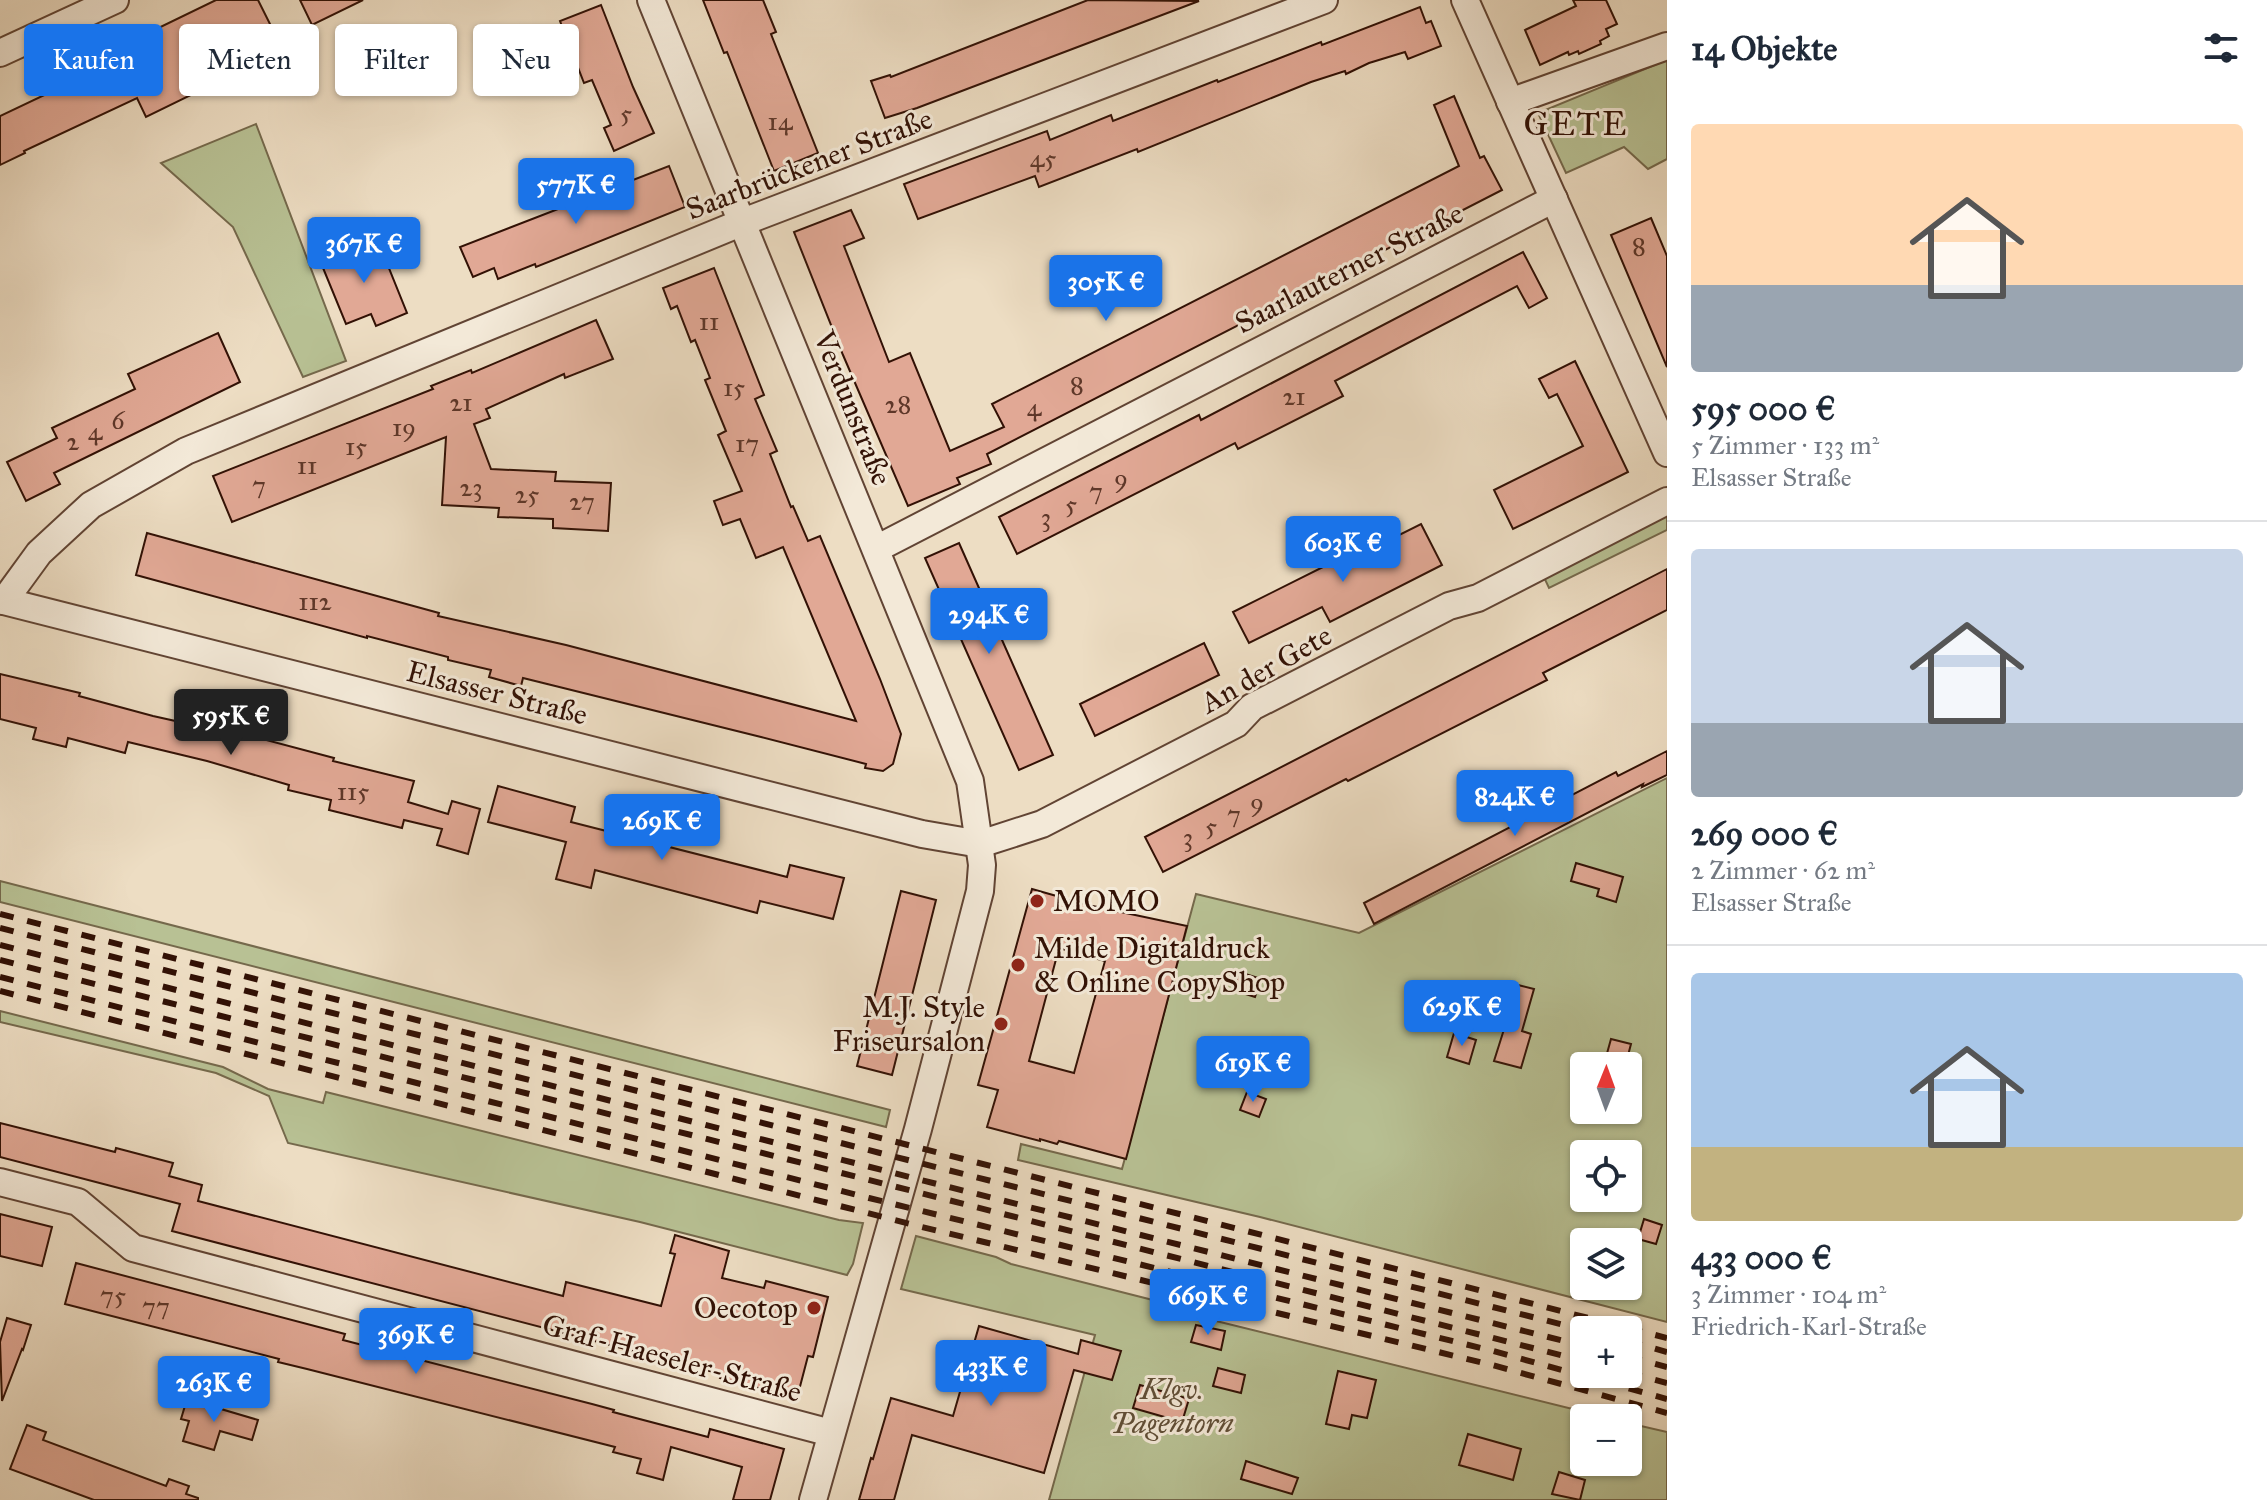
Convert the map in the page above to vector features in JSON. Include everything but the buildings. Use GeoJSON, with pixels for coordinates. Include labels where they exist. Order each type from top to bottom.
{"type":"FeatureCollection","features":[{"type":"Feature","properties":{"kind":"street"},"geometry":{"type":"LineString","coordinates":[[0,53],[115,0]]}},
{"type":"Feature","properties":{"kind":"street","name":"Verdunstraße"},"geometry":{"type":"LineString","coordinates":[[651,0],[970,781],[980,844],[980,891],[918,1129],[813,1500]]}},
{"type":"Feature","properties":{"kind":"street","name":"Saarbrückener Straße"},"geometry":{"type":"LineString","coordinates":[[2,600],[39,553],[91,505],[186,451],[743,222],[1324,0]]}},
{"type":"Feature","properties":{"kind":"street"},"geometry":{"type":"LineString","coordinates":[[1465,0],[1667,453]]}},
{"type":"Feature","properties":{"kind":"street"},"geometry":{"type":"LineString","coordinates":[[1510,102],[1667,46]]}},
{"type":"Feature","properties":{"kind":"street","name":"Saarlauterner Straße"},"geometry":{"type":"LineString","coordinates":[[876,549],[1554,199]]}},
{"type":"Feature","properties":{"kind":"street","name":"An der Gete"},"geometry":{"type":"LineString","coordinates":[[980,844],[1042,824],[1236,724],[1252,707],[1449,606],[1478,598],[1667,501]]}},
{"type":"Feature","properties":{"kind":"street","name":"Elsasser Straße"},"geometry":{"type":"LineString","coordinates":[[2,600],[922,834],[980,844]]}},
{"type":"Feature","properties":{"kind":"street","name":"Graf-Haeseler-Straße"},"geometry":{"type":"LineString","coordinates":[[0,1182],[78,1202],[133,1248],[831,1433]]}},
{"type":"Feature","properties":{"kind":"green space"},"geometry":{"type":"Polygon","coordinates":[[[1667,60],[1667,159],[1648,169],[1624,147],[1566,173],[1538,113],[1667,60]]]}},
{"type":"Feature","properties":{"kind":"green space"},"geometry":{"type":"Polygon","coordinates":[[[256,124],[346,361],[303,377],[233,227],[161,163],[256,124]]]}},
{"type":"Feature","properties":{"kind":"green space"},"geometry":{"type":"Polygon","coordinates":[[[1667,505],[1667,530],[1549,588],[1541,571],[1667,505]]]}},
{"type":"Feature","properties":{"kind":"green space"},"geometry":{"type":"Polygon","coordinates":[[[1667,778],[1667,1322],[1582,1300],[1642,1300],[1642,1228],[1570,1228],[1570,1297],[1260,1217],[1018,1160],[1021,1144],[1122,1169],[1196,894],[1359,933],[1667,778]]]}},
{"type":"Feature","properties":{"kind":"green space"},"geometry":{"type":"Polygon","coordinates":[[[0,881],[890,1110],[886,1127],[0,902],[0,881]]]}},
{"type":"Feature","properties":{"kind":"green space"},"geometry":{"type":"Polygon","coordinates":[[[0,1011],[223,1067],[268,1089],[323,1103],[326,1092],[839,1220],[863,1223],[853,1264],[847,1275],[640,1222],[288,1143],[269,1096],[216,1073],[0,1022],[0,1011]]]}},
{"type":"Feature","properties":{"kind":"green space","name":"Klgv. Pagentorn"},"geometry":{"type":"Polygon","coordinates":[[[916,1236],[996,1257],[1011,1264],[1196,1311],[1208,1319],[1570,1408],[1570,1476],[1642,1476],[1642,1426],[1667,1432],[1667,1500],[1049,1500],[1095,1335],[901,1289],[916,1236]]]}},
{"type":"Feature","properties":{"kind":"railway"},"geometry":{"type":"LineString","coordinates":[[0,914],[1667,1338]]}},
{"type":"Feature","properties":{"kind":"railway"},"geometry":{"type":"LineString","coordinates":[[0,928],[1570,1326]]}},
{"type":"Feature","properties":{"kind":"railway"},"geometry":{"type":"LineString","coordinates":[[0,945],[1570,1342]]}},
{"type":"Feature","properties":{"kind":"railway"},"geometry":{"type":"LineString","coordinates":[[0,960],[1570,1357]]}},
{"type":"Feature","properties":{"kind":"railway"},"geometry":{"type":"LineString","coordinates":[[0,977],[869,1198],[1493,1351],[1667,1399]]}},
{"type":"Feature","properties":{"kind":"railway"},"geometry":{"type":"LineString","coordinates":[[0,991],[922,1227],[1492,1365],[1667,1413]]}},
{"type":"Feature","properties":{"kind":"railway"},"geometry":{"type":"LineString","coordinates":[[1642,1345],[1667,1352]]}},
{"type":"Feature","properties":{"kind":"railway"},"geometry":{"type":"LineString","coordinates":[[1642,1361],[1667,1367]]}},
{"type":"Feature","properties":{"kind":"railway"},"geometry":{"type":"LineString","coordinates":[[1642,1377],[1667,1383]]}},
{"type":"Feature","properties":{"kind":"place","name":"MOMO"},"geometry":{"type":"Point","coordinates":[1037,901]}},
{"type":"Feature","properties":{"kind":"place","name":"Milde Digitaldruck & Online CopyShop"},"geometry":{"type":"Point","coordinates":[1018,965]}},
{"type":"Feature","properties":{"kind":"place","name":"M.J. Style Friseursalon"},"geometry":{"type":"Point","coordinates":[1001,1024]}},
{"type":"Feature","properties":{"kind":"place","name":"Oecotop"},"geometry":{"type":"Point","coordinates":[814,1308]}},
{"type":"Feature","properties":{"kind":"district","name":"GETE"},"geometry":{"type":"Point","coordinates":[1576,123]}}]}
